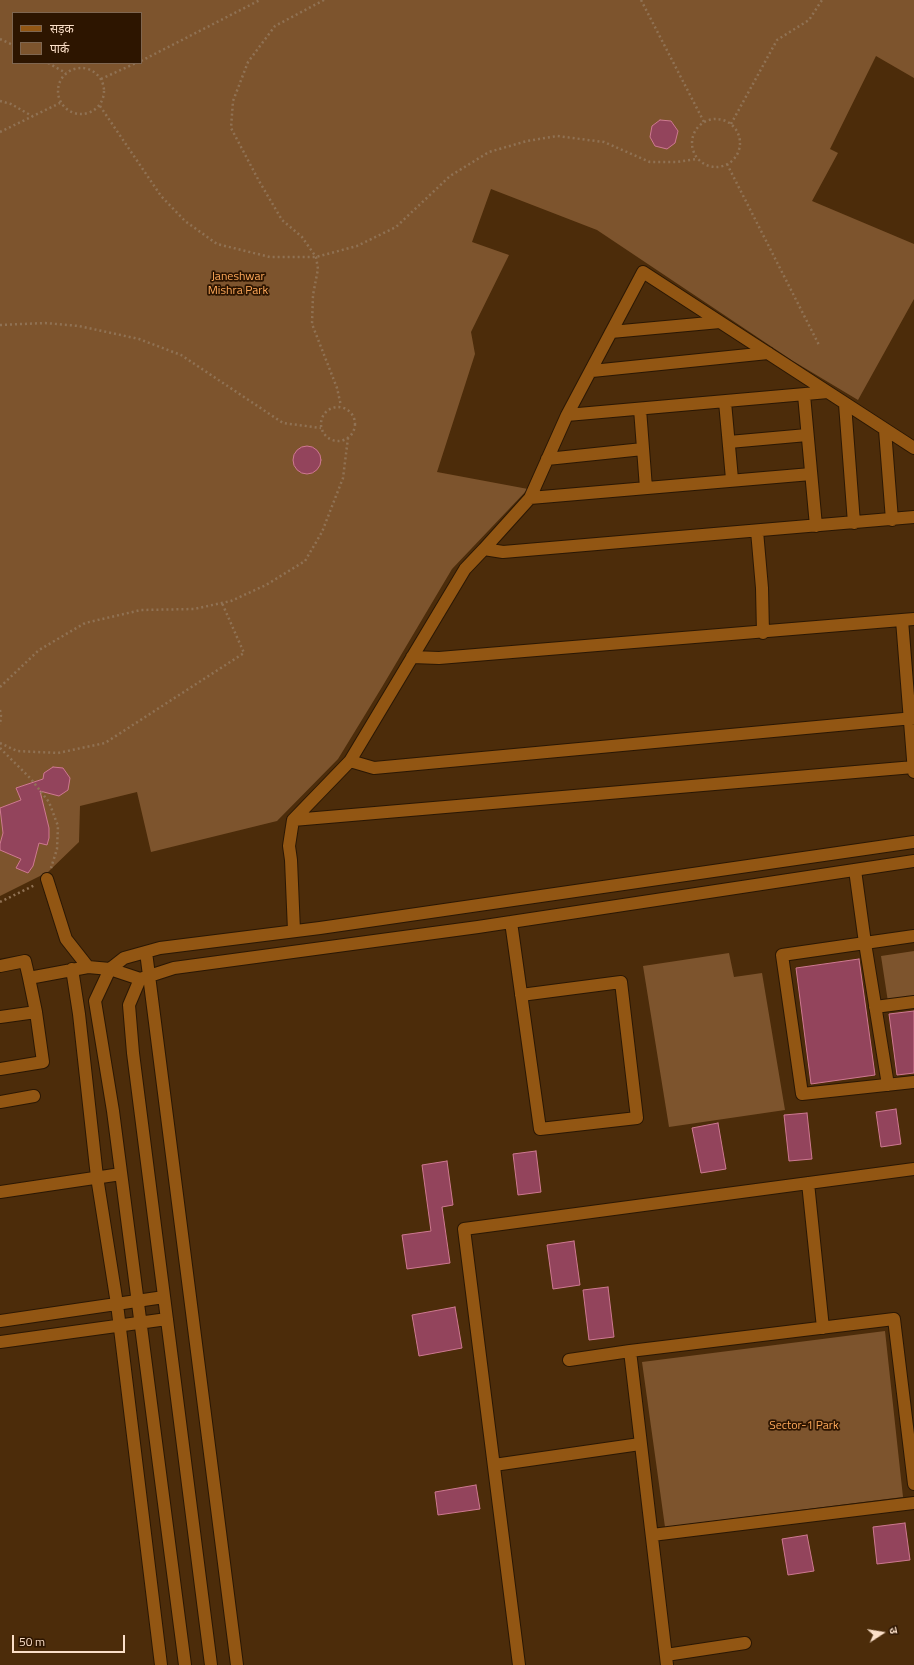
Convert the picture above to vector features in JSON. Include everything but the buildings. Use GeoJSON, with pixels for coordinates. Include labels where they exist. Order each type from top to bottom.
{"type":"FeatureCollection","features":[{"type":"Feature","properties":{"kind":"street"},"geometry":{"type":"LineString","coordinates":[[294,932],[289,846],[293,820],[350,761],[465,569],[530,498],[567,415],[643,272],[914,448]]}},
{"type":"Feature","properties":{"kind":"street"},"geometry":{"type":"LineString","coordinates":[[611,332],[720,322]]}},
{"type":"Feature","properties":{"kind":"street"},"geometry":{"type":"LineString","coordinates":[[592,370],[768,353]]}},
{"type":"Feature","properties":{"kind":"street"},"geometry":{"type":"LineString","coordinates":[[567,415],[828,392]]}},
{"type":"Feature","properties":{"kind":"street"},"geometry":{"type":"LineString","coordinates":[[804,395],[816,526]]}},
{"type":"Feature","properties":{"kind":"street"},"geometry":{"type":"LineString","coordinates":[[725,402],[732,480]]}},
{"type":"Feature","properties":{"kind":"street"},"geometry":{"type":"LineString","coordinates":[[845,404],[854,523]]}},
{"type":"Feature","properties":{"kind":"street"},"geometry":{"type":"LineString","coordinates":[[640,409],[646,488]]}},
{"type":"Feature","properties":{"kind":"street"},"geometry":{"type":"LineString","coordinates":[[885,430],[892,520]]}},
{"type":"Feature","properties":{"kind":"street"},"geometry":{"type":"LineString","coordinates":[[729,442],[807,435]]}},
{"type":"Feature","properties":{"kind":"street"},"geometry":{"type":"LineString","coordinates":[[547,459],[643,449]]}},
{"type":"Feature","properties":{"kind":"street"},"geometry":{"type":"LineString","coordinates":[[530,498],[811,474]]}},
{"type":"Feature","properties":{"kind":"street"},"geometry":{"type":"LineString","coordinates":[[484,549],[503,552],[914,517]]}},
{"type":"Feature","properties":{"kind":"street"},"geometry":{"type":"LineString","coordinates":[[757,531],[762,588],[763,633]]}},
{"type":"Feature","properties":{"kind":"street"},"geometry":{"type":"LineString","coordinates":[[293,820],[914,768],[908,620],[763,633],[439,658],[412,657]]}},
{"type":"Feature","properties":{"kind":"street"},"geometry":{"type":"LineString","coordinates":[[350,761],[374,768],[912,719]]}},
{"type":"Feature","properties":{"kind":"street"},"geometry":{"type":"LineString","coordinates":[[184,1665],[121,1174],[96,1001],[110,969],[124,958],[160,948],[294,932],[914,842]]}},
{"type":"Feature","properties":{"kind":"street"},"geometry":{"type":"LineString","coordinates":[[29,978],[88,966],[110,969],[144,978],[174,968],[511,922],[914,861]]}},
{"type":"Feature","properties":{"kind":"street"},"geometry":{"type":"LineString","coordinates":[[855,870],[888,1085]]}},
{"type":"Feature","properties":{"kind":"street"},"geometry":{"type":"LineString","coordinates":[[48,879],[66,939],[88,966]]}},
{"type":"Feature","properties":{"kind":"street"},"geometry":{"type":"LineString","coordinates":[[511,922],[521,995],[540,1129],[637,1118],[621,982],[521,995]]}},
{"type":"Feature","properties":{"kind":"street"},"geometry":{"type":"LineString","coordinates":[[914,936],[782,955],[802,1094],[914,1082]]}},
{"type":"Feature","properties":{"kind":"street"},"geometry":{"type":"LineString","coordinates":[[146,952],[144,978],[237,1665]]}},
{"type":"Feature","properties":{"kind":"street"},"geometry":{"type":"LineString","coordinates":[[0,966],[25,961],[36,1012],[43,1062],[0,1069]]}},
{"type":"Feature","properties":{"kind":"street"},"geometry":{"type":"LineString","coordinates":[[72,969],[79,1014],[97,1177],[120,1325],[161,1665]]}},
{"type":"Feature","properties":{"kind":"street"},"geometry":{"type":"LineString","coordinates":[[144,978],[129,1005],[164,1297],[211,1665]]}},
{"type":"Feature","properties":{"kind":"street"},"geometry":{"type":"LineString","coordinates":[[875,1007],[914,1002]]}},
{"type":"Feature","properties":{"kind":"street"},"geometry":{"type":"LineString","coordinates":[[0,1017],[36,1012]]}},
{"type":"Feature","properties":{"kind":"street"},"geometry":{"type":"LineString","coordinates":[[0,1102],[34,1096]]}},
{"type":"Feature","properties":{"kind":"street"},"geometry":{"type":"LineString","coordinates":[[519,1665],[464,1229],[914,1169]]}},
{"type":"Feature","properties":{"kind":"street"},"geometry":{"type":"LineString","coordinates":[[0,1188],[0,1192],[121,1174]]}},
{"type":"Feature","properties":{"kind":"street"},"geometry":{"type":"LineString","coordinates":[[808,1183],[823,1328]]}},
{"type":"Feature","properties":{"kind":"street"},"geometry":{"type":"LineString","coordinates":[[0,1321],[164,1297]]}},
{"type":"Feature","properties":{"kind":"street"},"geometry":{"type":"LineString","coordinates":[[0,1342],[167,1319]]}},
{"type":"Feature","properties":{"kind":"street"},"geometry":{"type":"LineString","coordinates":[[569,1360],[630,1351],[894,1319],[914,1484]]}},
{"type":"Feature","properties":{"kind":"street"},"geometry":{"type":"LineString","coordinates":[[630,1351],[667,1660],[745,1644]]}},
{"type":"Feature","properties":{"kind":"street"},"geometry":{"type":"LineString","coordinates":[[494,1465],[640,1444]]}},
{"type":"Feature","properties":{"kind":"street"},"geometry":{"type":"LineString","coordinates":[[652,1535],[914,1503]]}},
{"type":"Feature","properties":{"kind":"path"},"geometry":{"type":"LineString","coordinates":[[142,60],[260,0]]}},
{"type":"Feature","properties":{"kind":"path"},"geometry":{"type":"LineString","coordinates":[[324,0],[275,26],[252,56],[248,62],[233,101],[231,128],[259,181],[282,220],[302,237],[316,257],[318,268],[313,295],[312,324],[337,388],[341,406]]}},
{"type":"Feature","properties":{"kind":"path"},"geometry":{"type":"LineString","coordinates":[[641,0],[704,122]]}},
{"type":"Feature","properties":{"kind":"path"},"geometry":{"type":"LineString","coordinates":[[731,124],[778,40],[809,20],[822,0]]}},
{"type":"Feature","properties":{"kind":"path"},"geometry":{"type":"LineString","coordinates":[[0,40],[12,45]]}},
{"type":"Feature","properties":{"kind":"path"},"geometry":{"type":"LineString","coordinates":[[50,64],[66,73]]}},
{"type":"Feature","properties":{"kind":"path"},"geometry":{"type":"LineString","coordinates":[[101,80],[134,64]]}},
{"type":"Feature","properties":{"kind":"path"},"geometry":{"type":"LineString","coordinates":[[78,68],[87,68],[95,72],[101,80],[104,88],[104,97],[100,106],[93,112],[84,115],[75,114],[66,110],[60,103],[57,94],[58,85],[62,76],[66,73],[78,68]]}},
{"type":"Feature","properties":{"kind":"path"},"geometry":{"type":"LineString","coordinates":[[0,101],[11,104],[32,116]]}},
{"type":"Feature","properties":{"kind":"path"},"geometry":{"type":"LineString","coordinates":[[0,132],[60,103]]}},
{"type":"Feature","properties":{"kind":"path"},"geometry":{"type":"LineString","coordinates":[[100,106],[161,196],[185,221],[217,244],[270,257],[316,257],[357,246],[396,227],[450,176],[489,152],[527,141],[557,136],[604,142],[650,162],[676,162],[697,159]]}},
{"type":"Feature","properties":{"kind":"path"},"geometry":{"type":"LineString","coordinates":[[718,118],[727,121],[734,127],[739,135],[740,145],[738,154],[732,162],[714,168],[705,165],[697,159],[692,151],[691,141],[694,132],[700,124],[704,122],[708,119],[718,118]]}},
{"type":"Feature","properties":{"kind":"path"},"geometry":{"type":"LineString","coordinates":[[727,164],[819,345]]}},
{"type":"Feature","properties":{"kind":"path"},"geometry":{"type":"LineString","coordinates":[[0,325],[45,323],[79,326],[139,339],[181,355],[283,423],[321,428]]}},
{"type":"Feature","properties":{"kind":"path"},"geometry":{"type":"LineString","coordinates":[[334,406],[347,408],[352,413],[355,420],[353,433],[342,441],[329,439],[321,428],[320,421],[323,414],[334,406]]}},
{"type":"Feature","properties":{"kind":"path"},"geometry":{"type":"LineString","coordinates":[[0,687],[39,650],[85,623],[141,610],[194,610],[231,601],[266,585],[305,561],[322,532],[343,478],[348,438]]}},
{"type":"Feature","properties":{"kind":"path"},"geometry":{"type":"LineString","coordinates":[[0,743],[18,751],[58,753],[105,743],[244,653],[222,603]]}},
{"type":"Feature","properties":{"kind":"path"},"geometry":{"type":"LineString","coordinates":[[0,710],[0,725]]}},
{"type":"Feature","properties":{"kind":"path"},"geometry":{"type":"LineString","coordinates":[[0,748],[31,779],[49,802],[58,826],[57,848],[48,879],[0,902]]}},
{"type":"Feature","properties":{"kind":"green space","name":"Janeshwar Mishra Park"},"geometry":{"type":"Polygon","coordinates":[[[0,0],[914,0],[914,78],[876,56],[830,149],[838,153],[812,201],[914,244],[914,299],[858,400],[793,361],[597,230],[491,189],[472,242],[509,255],[471,332],[475,354],[437,472],[528,489],[452,569],[338,759],[277,821],[151,852],[137,792],[80,806],[79,842],[48,872],[0,896],[0,0]]]}},
{"type":"Feature","properties":{"kind":"green space"},"geometry":{"type":"Polygon","coordinates":[[[914,951],[914,998],[888,1002],[881,956],[914,951]]]}},
{"type":"Feature","properties":{"kind":"green space"},"geometry":{"type":"Polygon","coordinates":[[[729,953],[734,977],[762,973],[785,1110],[669,1127],[643,966],[729,953]]]}},
{"type":"Feature","properties":{"kind":"green space","name":"Sector-1 Park"},"geometry":{"type":"Polygon","coordinates":[[[885,1331],[903,1497],[665,1527],[642,1362],[885,1331]]]}}]}
